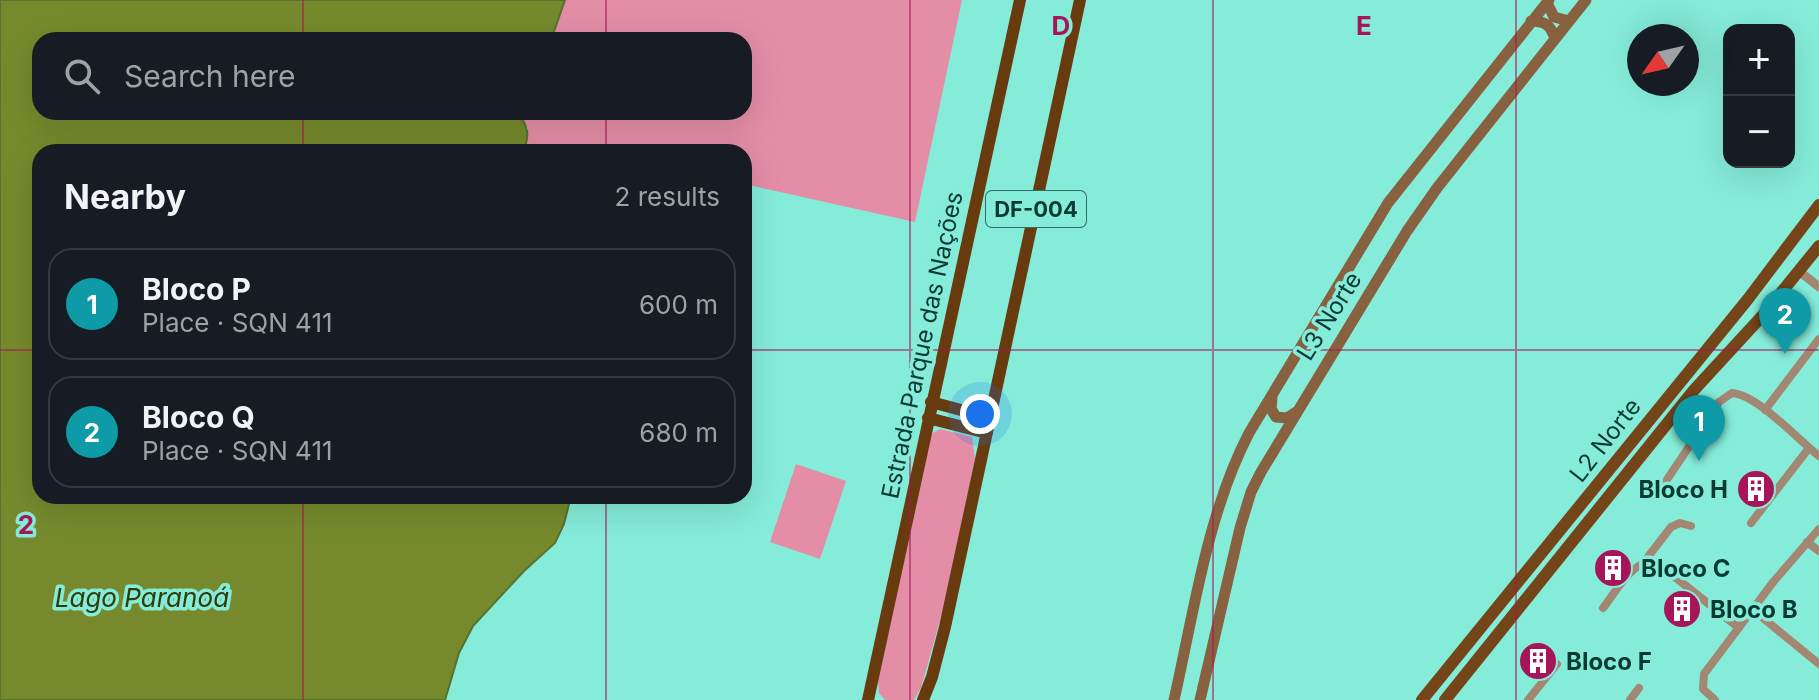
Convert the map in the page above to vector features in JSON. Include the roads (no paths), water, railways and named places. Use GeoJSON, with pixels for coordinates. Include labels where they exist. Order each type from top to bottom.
{"type":"FeatureCollection","features":[{"type":"Feature","properties":{"kind":"highway","name":"Estrada Parque das Nações"},"geometry":{"type":"LineString","coordinates":[[872,697],[931,402],[1020,0]]}},
{"type":"Feature","properties":{"kind":"highway","name":"DF-004"},"geometry":{"type":"LineString","coordinates":[[923,700],[942,640],[1080,0]]}},
{"type":"Feature","properties":{"kind":"highway"},"geometry":{"type":"LineString","coordinates":[[931,402],[991,418]]}},
{"type":"Feature","properties":{"kind":"highway"},"geometry":{"type":"LineString","coordinates":[[928,418],[987,433]]}},
{"type":"Feature","properties":{"kind":"main road","name":"L3 Norte"},"geometry":{"type":"LineString","coordinates":[[1200,700],[1247,504],[1261,472],[1422,209],[1586,0]]}},
{"type":"Feature","properties":{"kind":"main road","name":"L3 Norte"},"geometry":{"type":"LineString","coordinates":[[1174,700],[1224,489],[1236,458],[1388,203],[1548,1]]}},
{"type":"Feature","properties":{"kind":"main road"},"geometry":{"type":"LineString","coordinates":[[1548,1],[1554,17],[1569,21]]}},
{"type":"Feature","properties":{"kind":"main road"},"geometry":{"type":"LineString","coordinates":[[1531,21],[1546,24],[1555,39]]}},
{"type":"Feature","properties":{"kind":"main road","name":"L2 Norte"},"geometry":{"type":"LineString","coordinates":[[1422,700],[1748,299],[1819,205]]}},
{"type":"Feature","properties":{"kind":"main road","name":"L2 Norte"},"geometry":{"type":"LineString","coordinates":[[1445,700],[1699,384],[1763,315],[1819,246]]}},
{"type":"Feature","properties":{"kind":"main road"},"geometry":{"type":"LineString","coordinates":[[1748,299],[1763,315]]}},
{"type":"Feature","properties":{"kind":"main road"},"geometry":{"type":"LineString","coordinates":[[1273,393],[1271,409],[1276,417],[1287,418],[1296,412]]}},
{"type":"Feature","properties":{"kind":"main road"},"geometry":{"type":"LineString","coordinates":[[1568,522],[1572,523],[1576,536]]}},
{"type":"Feature","properties":{"kind":"street"},"geometry":{"type":"LineString","coordinates":[[1799,271],[1819,287]]}},
{"type":"Feature","properties":{"kind":"street"},"geometry":{"type":"LineString","coordinates":[[1765,410],[1819,339]]}},
{"type":"Feature","properties":{"kind":"street"},"geometry":{"type":"LineString","coordinates":[[1662,487],[1726,396],[1739,394],[1765,410],[1819,456]]}},
{"type":"Feature","properties":{"kind":"street"},"geometry":{"type":"LineString","coordinates":[[1751,523],[1809,448]]}},
{"type":"Feature","properties":{"kind":"street"},"geometry":{"type":"LineString","coordinates":[[1603,608],[1671,527],[1680,523],[1691,526]]}},
{"type":"Feature","properties":{"kind":"street"},"geometry":{"type":"LineString","coordinates":[[1715,700],[1703,689],[1702,680],[1752,609],[1819,529]]}},
{"type":"Feature","properties":{"kind":"street"},"geometry":{"type":"LineString","coordinates":[[1807,542],[1819,551]]}},
{"type":"Feature","properties":{"kind":"street"},"geometry":{"type":"LineString","coordinates":[[1644,562],[1656,562],[1739,628]]}},
{"type":"Feature","properties":{"kind":"street"},"geometry":{"type":"LineString","coordinates":[[1752,609],[1819,664]]}},
{"type":"Feature","properties":{"kind":"street"},"geometry":{"type":"LineString","coordinates":[[1528,700],[1557,664]]}},
{"type":"Feature","properties":{"kind":"street"},"geometry":{"type":"LineString","coordinates":[[1630,700],[1639,688]]}},
{"type":"Feature","properties":{"kind":"water","name":"Lago Paranoá"},"geometry":{"type":"Polygon","coordinates":[[[0,0],[565,0],[554,32],[32,32],[32,120],[523,120],[527,136],[526,144],[32,144],[32,504],[569,504],[555,543],[473,626],[459,653],[445,700],[0,700],[0,0]]]}},
{"type":"Feature","properties":{"kind":"place","name":"Bloco Q"},"geometry":{"type":"Point","coordinates":[1785,354]}},
{"type":"Feature","properties":{"kind":"place","name":"Bloco P"},"geometry":{"type":"Point","coordinates":[1699,461]}},
{"type":"Feature","properties":{"kind":"place","name":"Bloco H"},"geometry":{"type":"Point","coordinates":[1756,489]}},
{"type":"Feature","properties":{"kind":"place","name":"Bloco C"},"geometry":{"type":"Point","coordinates":[1613,568]}},
{"type":"Feature","properties":{"kind":"place","name":"Bloco B"},"geometry":{"type":"Point","coordinates":[1682,609]}},
{"type":"Feature","properties":{"kind":"place","name":"Bloco F"},"geometry":{"type":"Point","coordinates":[1538,661]}}]}
